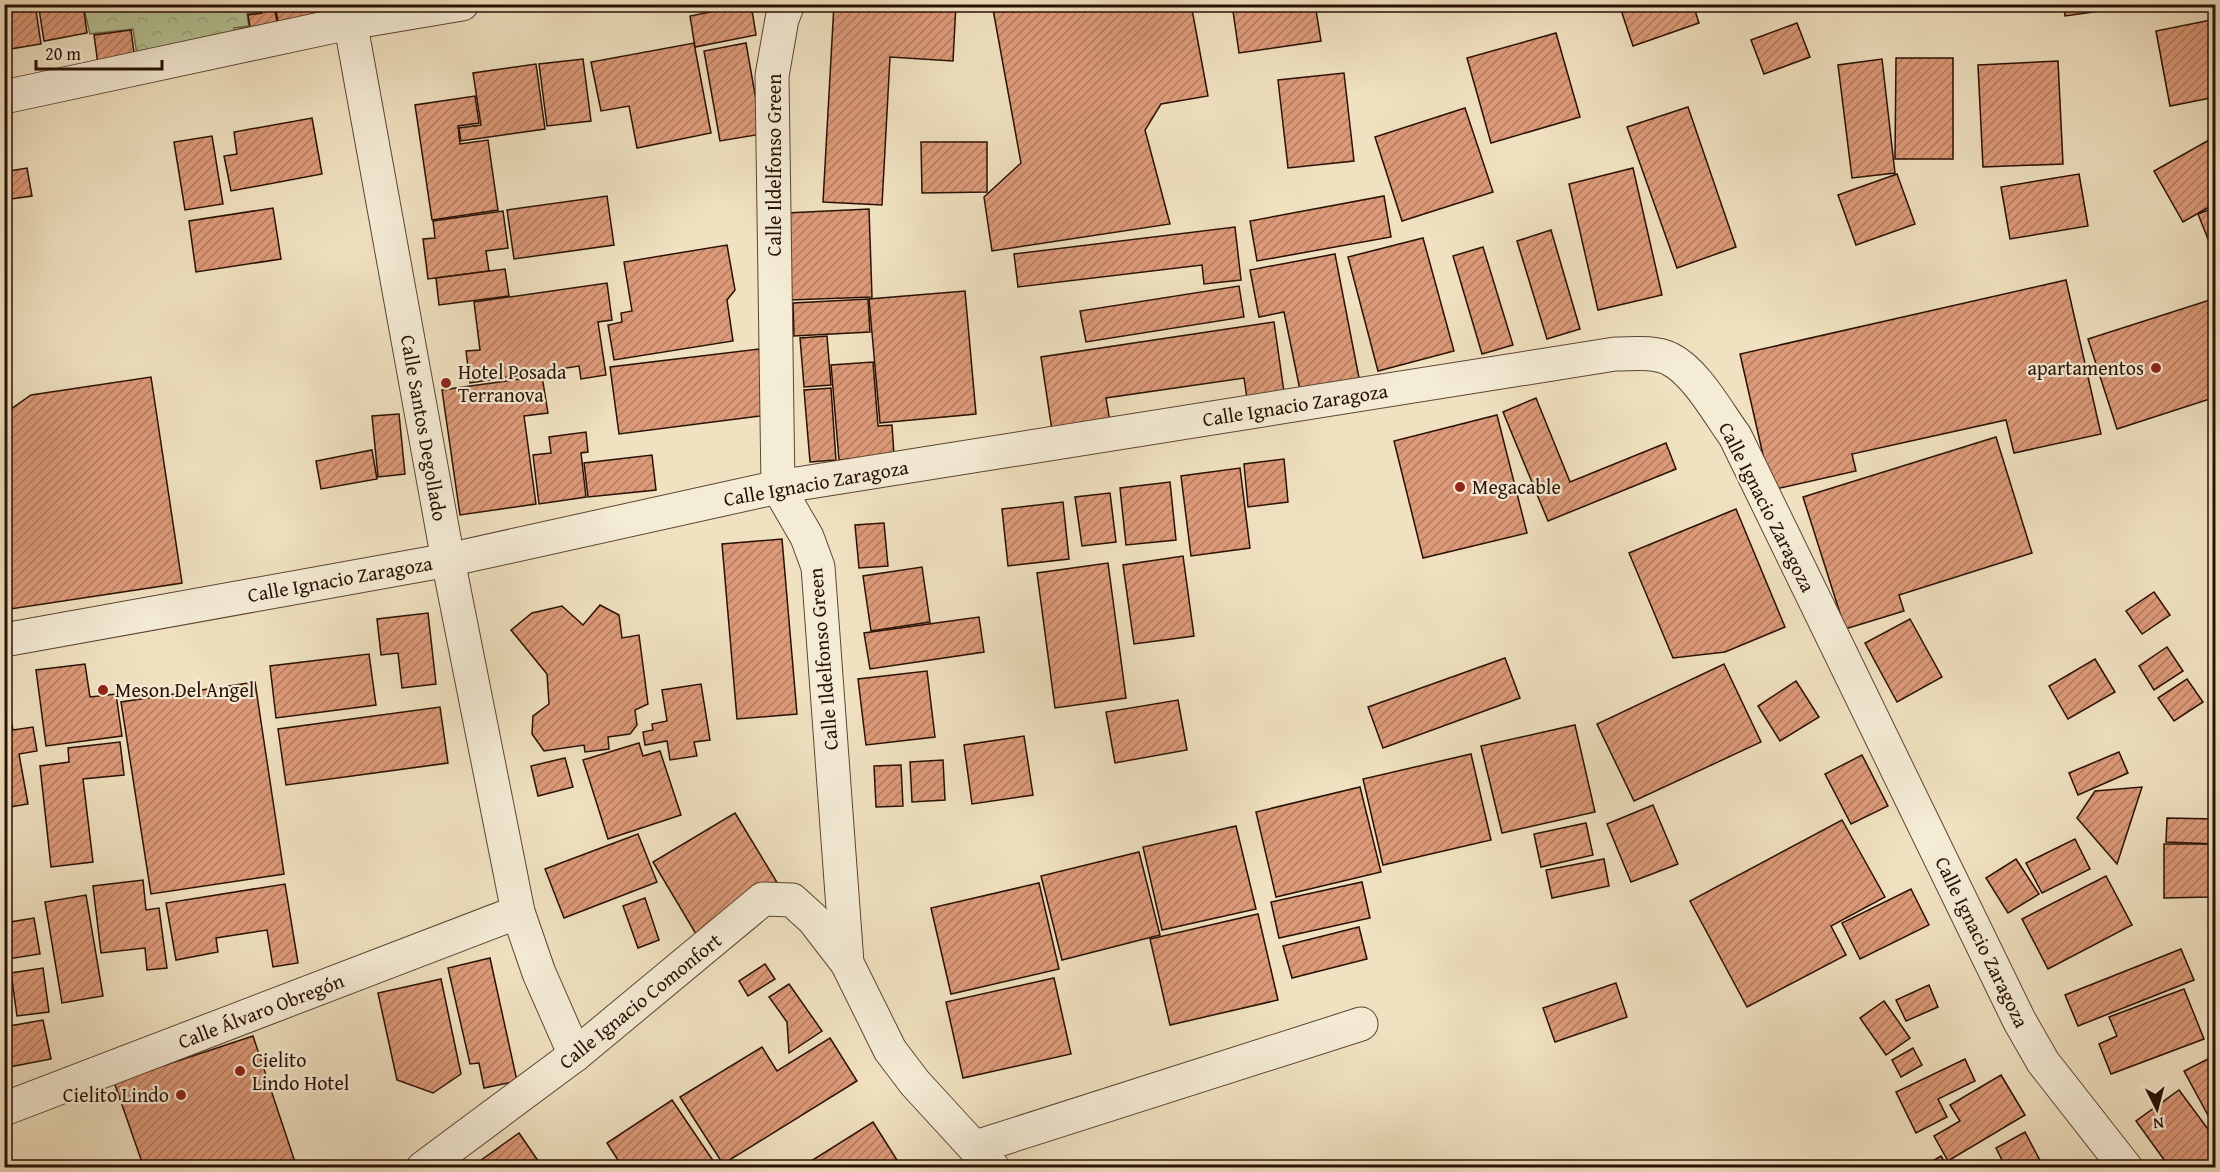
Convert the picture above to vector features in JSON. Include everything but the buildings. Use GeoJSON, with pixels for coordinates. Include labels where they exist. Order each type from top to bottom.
{"type":"FeatureCollection","features":[{"type":"Feature","properties":{"kind":"street"},"geometry":{"type":"LineString","coordinates":[[4,97],[348,14],[462,4]]}},
{"type":"Feature","properties":{"kind":"street","name":"Calle Ildelfonso Green"},"geometry":{"type":"LineString","coordinates":[[788,4],[782,19],[772,76],[778,487],[807,537],[818,567],[847,963],[890,1050],[915,1083],[985,1157]]}},
{"type":"Feature","properties":{"kind":"street","name":"Calle Santos Degollado"},"geometry":{"type":"LineString","coordinates":[[348,14],[448,560],[518,912],[539,973],[575,1055]]}},
{"type":"Feature","properties":{"kind":"street","name":"Calle Ignacio Zaragoza"},"geometry":{"type":"LineString","coordinates":[[4,640],[448,560],[778,487],[1615,354],[1649,354],[1670,359],[1691,376],[1735,436],[2019,1020],[2043,1062],[2126,1167]]}},
{"type":"Feature","properties":{"kind":"street","name":"Calle Ignacio Comonfort"},"geometry":{"type":"LineString","coordinates":[[423,1167],[575,1055],[763,899],[792,900],[813,919],[847,963]]}},
{"type":"Feature","properties":{"kind":"street","name":"Calle Álvaro Obregón"},"geometry":{"type":"LineString","coordinates":[[4,1109],[518,912]]}},
{"type":"Feature","properties":{"kind":"street"},"geometry":{"type":"LineString","coordinates":[[985,1157],[1360,1024]]}},
{"type":"Feature","properties":{"kind":"green space"},"geometry":{"type":"Polygon","coordinates":[[[260,4],[261,12],[247,14],[249,26],[234,28],[237,41],[138,61],[133,29],[90,34],[83,5],[260,4]]]}},
{"type":"Feature","properties":{"kind":"place","name":"apartamentos"},"geometry":{"type":"Point","coordinates":[2156,368]}},
{"type":"Feature","properties":{"kind":"place","name":"Hotel Posada Terranova"},"geometry":{"type":"Point","coordinates":[446,383]}},
{"type":"Feature","properties":{"kind":"place","name":"Megacable"},"geometry":{"type":"Point","coordinates":[1460,487]}},
{"type":"Feature","properties":{"kind":"place","name":"Meson Del Angel"},"geometry":{"type":"Point","coordinates":[103,690]}},
{"type":"Feature","properties":{"kind":"place","name":"Cielito Lindo Hotel"},"geometry":{"type":"Point","coordinates":[240,1071]}},
{"type":"Feature","properties":{"kind":"place","name":"Cielito Lindo"},"geometry":{"type":"Point","coordinates":[181,1095]}}]}
